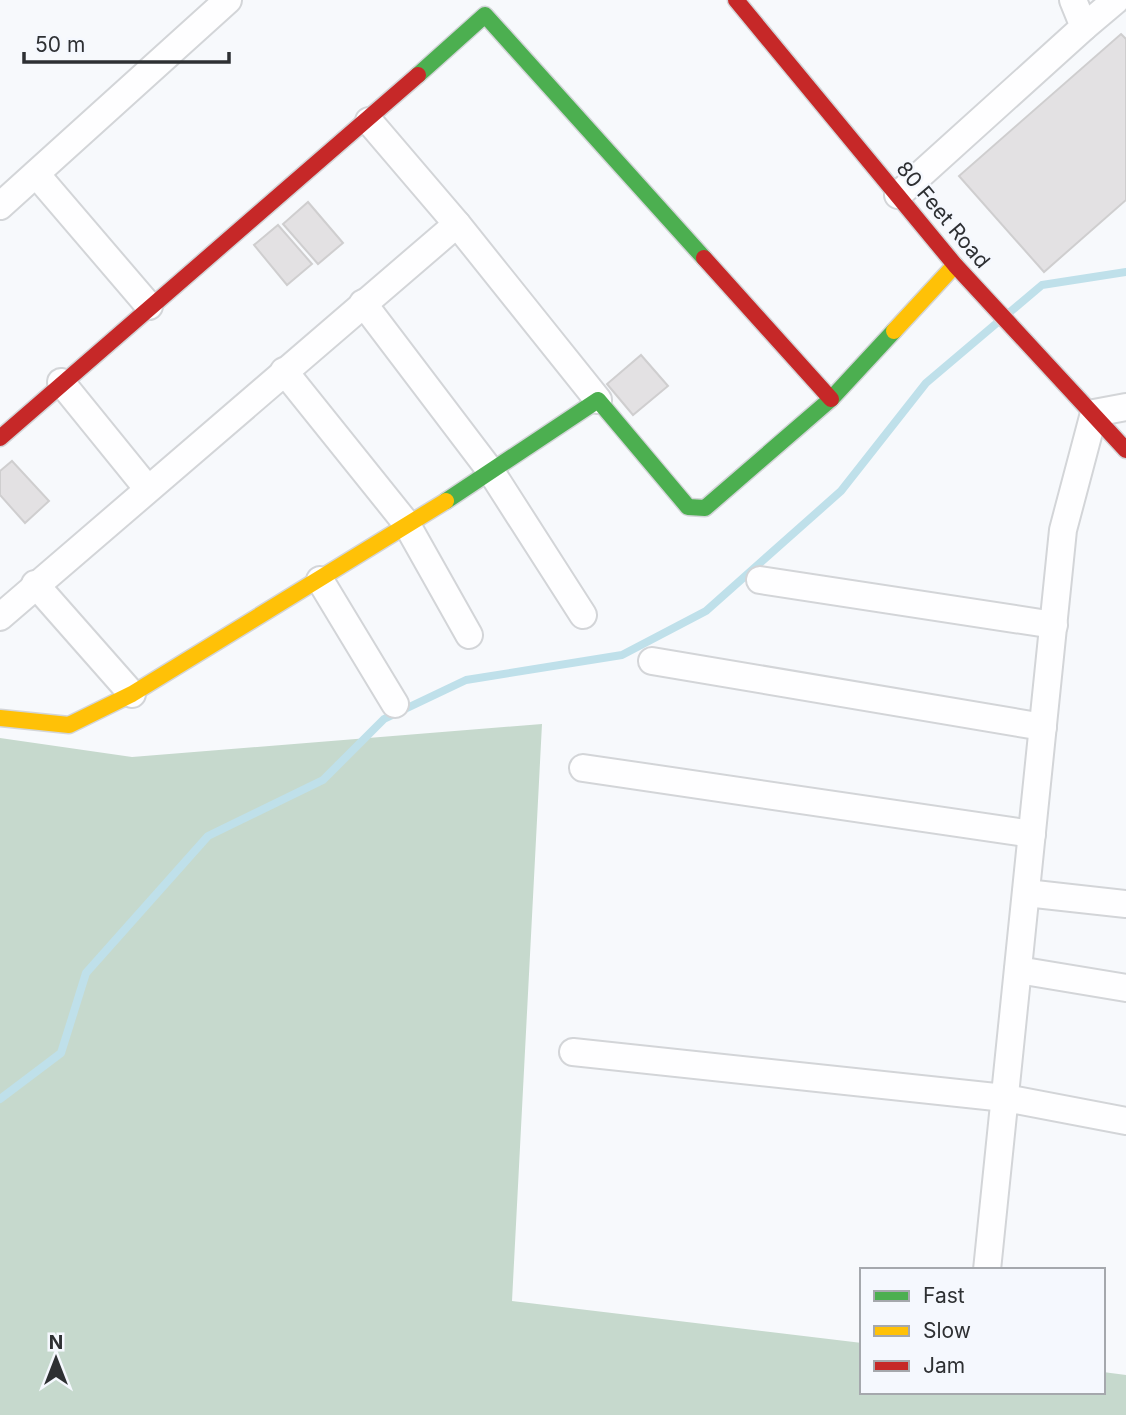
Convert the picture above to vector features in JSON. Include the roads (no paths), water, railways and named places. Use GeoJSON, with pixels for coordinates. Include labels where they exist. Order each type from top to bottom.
{"type":"FeatureCollection","features":[{"type":"Feature","properties":{"kind":"street"},"geometry":{"type":"LineString","coordinates":[[0,206],[228,0]]}},
{"type":"Feature","properties":{"kind":"street","name":"80 Feet Road"},"geometry":{"type":"LineString","coordinates":[[736,0],[955,265],[1126,450]]}},
{"type":"Feature","properties":{"kind":"street"},"geometry":{"type":"LineString","coordinates":[[1073,0],[1084,27]]}},
{"type":"Feature","properties":{"kind":"street"},"geometry":{"type":"LineString","coordinates":[[898,195],[1116,0]]}},
{"type":"Feature","properties":{"kind":"street"},"geometry":{"type":"LineString","coordinates":[[0,438],[149,306],[369,121],[485,15],[831,399]]}},
{"type":"Feature","properties":{"kind":"street"},"geometry":{"type":"LineString","coordinates":[[369,121],[457,224],[688,507],[705,508],[831,399],[955,265]]}},
{"type":"Feature","properties":{"kind":"street"},"geometry":{"type":"LineString","coordinates":[[36,174],[149,306]]}},
{"type":"Feature","properties":{"kind":"street"},"geometry":{"type":"LineString","coordinates":[[0,617],[35,584],[457,224]]}},
{"type":"Feature","properties":{"kind":"street"},"geometry":{"type":"LineString","coordinates":[[363,303],[492,472],[583,615]]}},
{"type":"Feature","properties":{"kind":"street"},"geometry":{"type":"LineString","coordinates":[[284,371],[406,523],[469,635]]}},
{"type":"Feature","properties":{"kind":"street"},"geometry":{"type":"LineString","coordinates":[[61,382],[147,488]]}},
{"type":"Feature","properties":{"kind":"street"},"geometry":{"type":"LineString","coordinates":[[0,718],[69,725],[132,694],[492,472],[598,400]]}},
{"type":"Feature","properties":{"kind":"street"},"geometry":{"type":"LineString","coordinates":[[987,1268],[1063,530],[1094,413],[1126,407]]}},
{"type":"Feature","properties":{"kind":"street"},"geometry":{"type":"LineString","coordinates":[[320,580],[395,704]]}},
{"type":"Feature","properties":{"kind":"street"},"geometry":{"type":"LineString","coordinates":[[760,580],[1054,625]]}},
{"type":"Feature","properties":{"kind":"street"},"geometry":{"type":"LineString","coordinates":[[35,584],[132,694]]}},
{"type":"Feature","properties":{"kind":"street"},"geometry":{"type":"LineString","coordinates":[[652,661],[1043,727]]}},
{"type":"Feature","properties":{"kind":"street"},"geometry":{"type":"LineString","coordinates":[[583,768],[1032,834]]}},
{"type":"Feature","properties":{"kind":"street"},"geometry":{"type":"LineString","coordinates":[[1026,893],[1126,904]]}},
{"type":"Feature","properties":{"kind":"street"},"geometry":{"type":"LineString","coordinates":[[1018,970],[1126,988]]}},
{"type":"Feature","properties":{"kind":"street"},"geometry":{"type":"LineString","coordinates":[[573,1052],[1005,1098],[1126,1121]]}},
{"type":"Feature","properties":{"kind":"waterway"},"geometry":{"type":"LineString","coordinates":[[1010,312],[1042,285],[1126,272]]}},
{"type":"Feature","properties":{"kind":"waterway"},"geometry":{"type":"LineString","coordinates":[[0,1099],[61,1053],[86,973],[208,836],[323,780],[384,719],[466,680],[622,655],[706,611],[841,491],[926,383],[998,322]]}}]}
